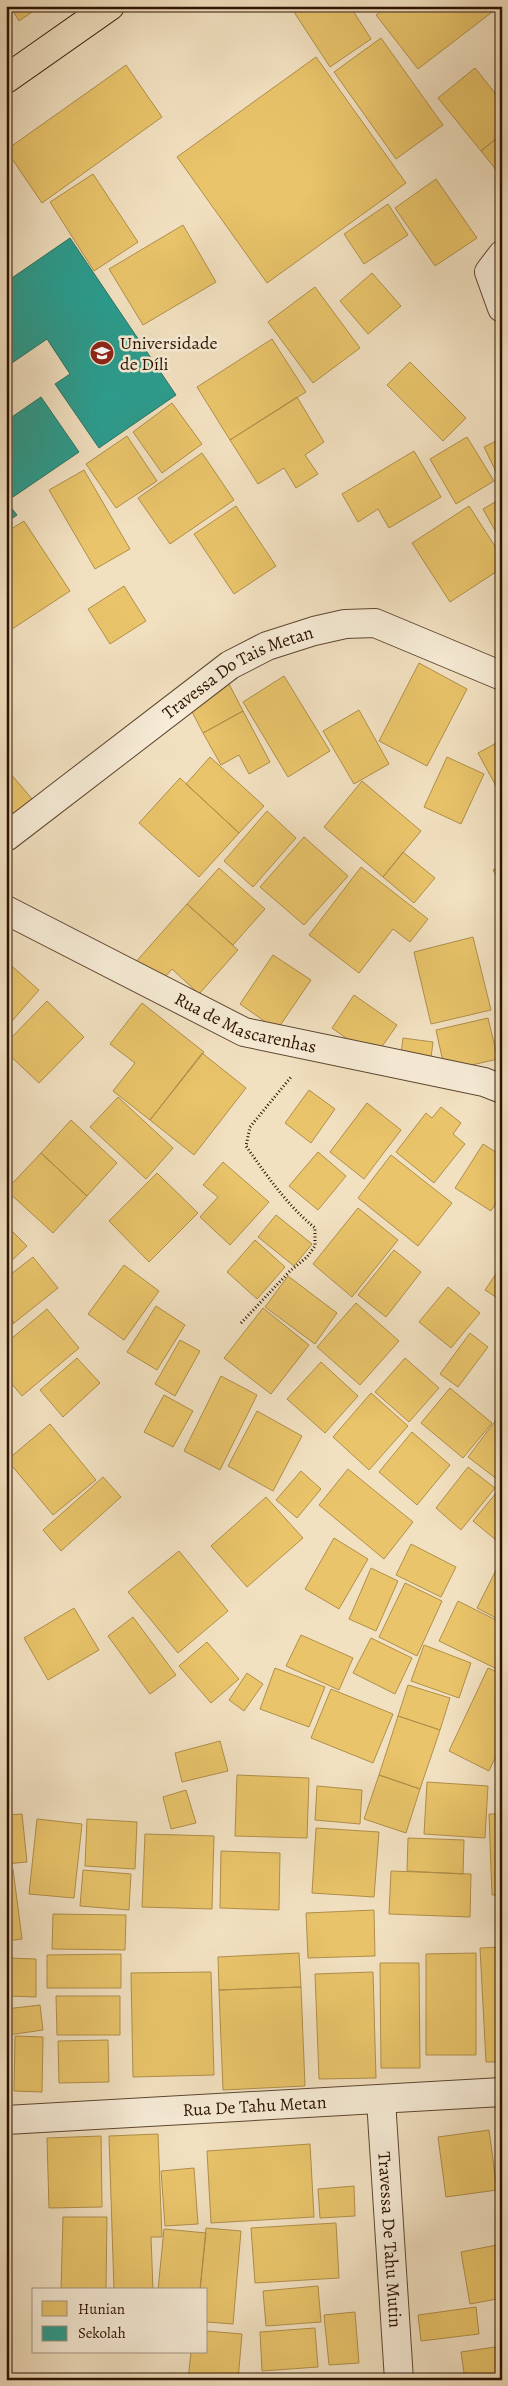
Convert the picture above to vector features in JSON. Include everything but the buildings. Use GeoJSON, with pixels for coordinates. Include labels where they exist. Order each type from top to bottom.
{"type":"FeatureCollection","features":[{"type":"Feature","properties":{"kind":"main road"},"geometry":{"type":"LineString","coordinates":[[6,79],[110,6]]}},
{"type":"Feature","properties":{"kind":"street"},"geometry":{"type":"LineString","coordinates":[[502,255],[489,272],[502,308]]}},
{"type":"Feature","properties":{"kind":"street","name":"Travessa Do Tais Metan"},"geometry":{"type":"LineString","coordinates":[[6,837],[230,665],[267,646],[314,631],[346,624],[375,623],[502,676]]}},
{"type":"Feature","properties":{"kind":"street","name":"Rua de Mascarenhas"},"geometry":{"type":"LineString","coordinates":[[6,910],[244,1032],[484,1082],[502,1089]]}},
{"type":"Feature","properties":{"kind":"street","name":"Rua De Tahu Metan"},"geometry":{"type":"LineString","coordinates":[[6,2120],[502,2092]]}},
{"type":"Feature","properties":{"kind":"street","name":"Travessa De Tahu Mutin"},"geometry":{"type":"LineString","coordinates":[[381,2100],[399,2380]]}},
{"type":"Feature","properties":{"kind":"path"},"geometry":{"type":"LineString","coordinates":[[241,1323],[315,1246],[315,1228],[302,1218],[273,1185],[246,1146],[250,1127],[315,1047]]}},
{"type":"Feature","properties":{"kind":"place","name":"Universidade de Díli"},"geometry":{"type":"Point","coordinates":[102,353]}}]}
